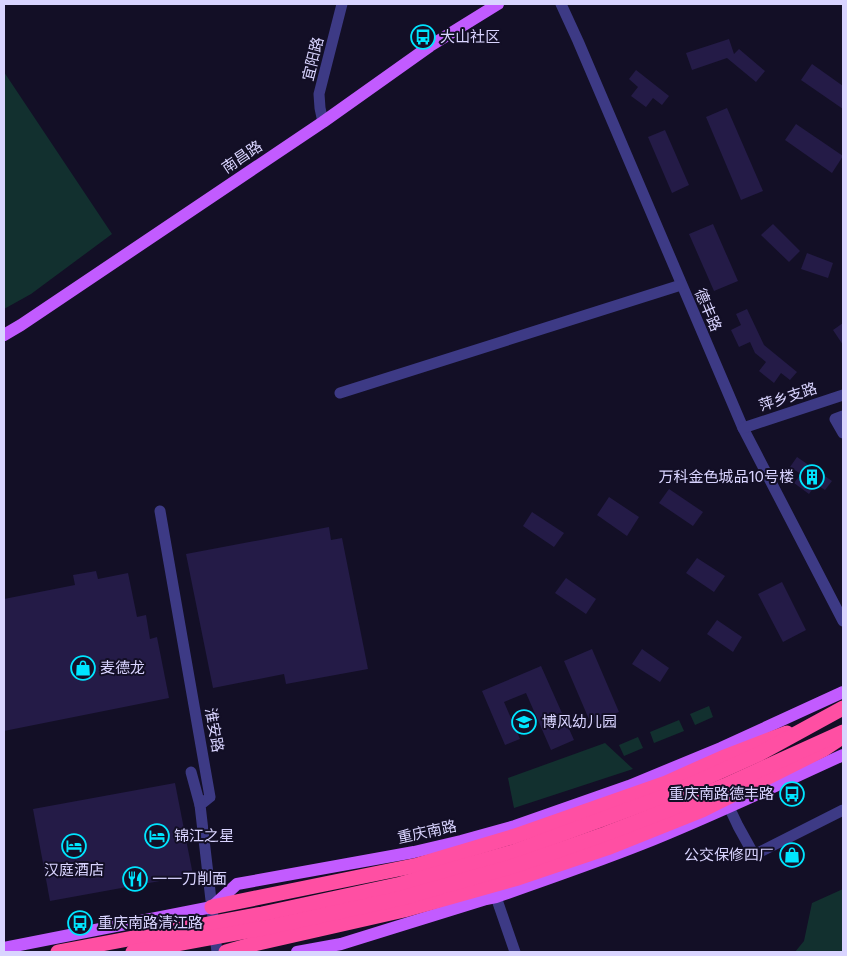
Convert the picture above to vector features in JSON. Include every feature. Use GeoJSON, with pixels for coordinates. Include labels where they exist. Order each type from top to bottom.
{"type":"FeatureCollection","features":[{"type":"Feature","properties":{"kind":"highway"},"geometry":{"type":"LineString","coordinates":[[58,952],[262,914],[400,884],[513,852],[660,798],[759,754],[843,708]]}},
{"type":"Feature","properties":{"kind":"highway"},"geometry":{"type":"LineString","coordinates":[[212,907],[418,865],[515,836],[666,783],[722,758],[821,720]]}},
{"type":"Feature","properties":{"kind":"highway"},"geometry":{"type":"LineString","coordinates":[[133,952],[264,928],[392,900],[517,865],[666,811],[843,732]]}},
{"type":"Feature","properties":{"kind":"highway"},"geometry":{"type":"LineString","coordinates":[[226,952],[404,910],[518,878],[607,848],[702,810],[824,749],[843,736]]}},
{"type":"Feature","properties":{"kind":"main road","name":"南昌路"},"geometry":{"type":"LineString","coordinates":[[4,335],[323,122],[430,46],[498,4]]}},
{"type":"Feature","properties":{"kind":"main road","name":"重庆南路"},"geometry":{"type":"LineString","coordinates":[[212,907],[236,884],[414,852],[515,826],[638,782],[722,748],[843,692]]}},
{"type":"Feature","properties":{"kind":"main road"},"geometry":{"type":"LineString","coordinates":[[297,952],[341,944],[570,872],[644,844],[843,755]]}},
{"type":"Feature","properties":{"kind":"main road"},"geometry":{"type":"LineString","coordinates":[[4,948],[212,907]]}},
{"type":"Feature","properties":{"kind":"street","name":"宜阳路"},"geometry":{"type":"LineString","coordinates":[[323,122],[319,94],[342,4]]}},
{"type":"Feature","properties":{"kind":"street","name":"德丰路"},"geometry":{"type":"LineString","coordinates":[[561,4],[742,428],[843,621]]}},
{"type":"Feature","properties":{"kind":"street"},"geometry":{"type":"LineString","coordinates":[[340,393],[681,285]]}},
{"type":"Feature","properties":{"kind":"street","name":"萍乡支路"},"geometry":{"type":"LineString","coordinates":[[742,428],[843,395]]}},
{"type":"Feature","properties":{"kind":"street"},"geometry":{"type":"LineString","coordinates":[[843,416],[835,419],[843,433]]}},
{"type":"Feature","properties":{"kind":"street","name":"淮安路"},"geometry":{"type":"LineString","coordinates":[[160,511],[210,797],[200,805],[217,952]]}},
{"type":"Feature","properties":{"kind":"street"},"geometry":{"type":"LineString","coordinates":[[191,772],[200,805]]}},
{"type":"Feature","properties":{"kind":"street"},"geometry":{"type":"LineString","coordinates":[[729,807],[754,855],[843,810]]}},
{"type":"Feature","properties":{"kind":"street"},"geometry":{"type":"LineString","coordinates":[[496,896],[515,952]]}},
{"type":"Feature","properties":{"kind":"green space"},"geometry":{"type":"Polygon","coordinates":[[[4,72],[112,234],[31,294],[4,309],[4,72]]]}},
{"type":"Feature","properties":{"kind":"green space"},"geometry":{"type":"Polygon","coordinates":[[[709,706],[713,717],[695,725],[690,714],[709,706]]]}},
{"type":"Feature","properties":{"kind":"green space"},"geometry":{"type":"Polygon","coordinates":[[[679,720],[684,731],[654,743],[650,732],[679,720]]]}},
{"type":"Feature","properties":{"kind":"green space"},"geometry":{"type":"Polygon","coordinates":[[[638,737],[643,748],[624,756],[619,745],[638,737]]]}},
{"type":"Feature","properties":{"kind":"green space"},"geometry":{"type":"Polygon","coordinates":[[[605,743],[633,769],[514,808],[508,778],[605,743]]]}},
{"type":"Feature","properties":{"kind":"green space"},"geometry":{"type":"Polygon","coordinates":[[[843,889],[843,952],[795,952],[804,941],[812,903],[843,889]]]}},
{"type":"Feature","properties":{"kind":"building"},"geometry":{"type":"Polygon","coordinates":[[[729,39],[734,54],[739,49],[765,71],[756,82],[727,58],[692,70],[686,53],[729,39]]]}},
{"type":"Feature","properties":{"kind":"building"},"geometry":{"type":"Polygon","coordinates":[[[812,64],[843,86],[843,109],[801,80],[812,64]]]}},
{"type":"Feature","properties":{"kind":"building"},"geometry":{"type":"Polygon","coordinates":[[[636,70],[669,96],[662,105],[653,98],[646,107],[631,96],[638,87],[629,79],[636,70]]]}},
{"type":"Feature","properties":{"kind":"building"},"geometry":{"type":"Polygon","coordinates":[[[727,108],[763,191],[741,200],[706,117],[727,108]]]}},
{"type":"Feature","properties":{"kind":"building"},"geometry":{"type":"Polygon","coordinates":[[[796,124],[843,156],[832,173],[785,140],[796,124]]]}},
{"type":"Feature","properties":{"kind":"building"},"geometry":{"type":"Polygon","coordinates":[[[665,130],[689,185],[672,193],[648,137],[665,130]]]}},
{"type":"Feature","properties":{"kind":"building"},"geometry":{"type":"Polygon","coordinates":[[[713,224],[738,281],[714,291],[689,234],[713,224]]]}},
{"type":"Feature","properties":{"kind":"building"},"geometry":{"type":"Polygon","coordinates":[[[773,224],[800,251],[789,262],[761,235],[773,224]]]}},
{"type":"Feature","properties":{"kind":"building"},"geometry":{"type":"Polygon","coordinates":[[[807,253],[833,263],[828,278],[801,269],[807,253]]]}},
{"type":"Feature","properties":{"kind":"building"},"geometry":{"type":"Polygon","coordinates":[[[747,309],[764,345],[797,372],[790,380],[781,373],[774,383],[759,371],[766,362],[755,353],[750,342],[739,347],[731,330],[741,325],[736,314],[747,309]]]}},
{"type":"Feature","properties":{"kind":"building"},"geometry":{"type":"Polygon","coordinates":[[[843,323],[843,345],[833,330],[843,323]]]}},
{"type":"Feature","properties":{"kind":"building","name":"万科金色城品10号楼"},"geometry":{"type":"Polygon","coordinates":[[[797,457],[832,481],[825,490],[816,484],[809,494],[794,483],[801,474],[790,467],[797,457]]]}},
{"type":"Feature","properties":{"kind":"building"},"geometry":{"type":"Polygon","coordinates":[[[669,489],[703,512],[693,526],[659,503],[669,489]]]}},
{"type":"Feature","properties":{"kind":"building"},"geometry":{"type":"Polygon","coordinates":[[[609,497],[639,517],[627,536],[597,515],[609,497]]]}},
{"type":"Feature","properties":{"kind":"building"},"geometry":{"type":"Polygon","coordinates":[[[532,512],[564,533],[554,547],[523,526],[532,512]]]}},
{"type":"Feature","properties":{"kind":"building"},"geometry":{"type":"Polygon","coordinates":[[[329,527],[331,540],[342,538],[368,669],[286,684],[284,674],[213,688],[186,554],[329,527]]]}},
{"type":"Feature","properties":{"kind":"building"},"geometry":{"type":"Polygon","coordinates":[[[697,558],[725,576],[714,592],[686,573],[697,558]]]}},
{"type":"Feature","properties":{"kind":"building","name":"麦德龙"},"geometry":{"type":"Polygon","coordinates":[[[96,571],[98,579],[128,573],[137,617],[146,615],[150,639],[157,637],[169,698],[4,731],[4,599],[75,585],[73,575],[96,571]]]}},
{"type":"Feature","properties":{"kind":"building"},"geometry":{"type":"Polygon","coordinates":[[[566,578],[596,599],[586,614],[555,593],[566,578]]]}},
{"type":"Feature","properties":{"kind":"building"},"geometry":{"type":"Polygon","coordinates":[[[782,582],[806,630],[783,642],[758,594],[782,582]]]}},
{"type":"Feature","properties":{"kind":"building"},"geometry":{"type":"Polygon","coordinates":[[[717,620],[742,637],[733,652],[707,634],[717,620]]]}},
{"type":"Feature","properties":{"kind":"building"},"geometry":{"type":"Polygon","coordinates":[[[592,649],[619,712],[591,724],[564,661],[592,649]]]}},
{"type":"Feature","properties":{"kind":"building"},"geometry":{"type":"Polygon","coordinates":[[[642,649],[669,668],[660,682],[632,664],[642,649]]]}},
{"type":"Feature","properties":{"kind":"building"},"geometry":{"type":"Polygon","coordinates":[[[541,666],[574,740],[551,750],[526,693],[504,702],[520,739],[505,745],[482,691],[541,666]]]}},
{"type":"Feature","properties":{"kind":"building"},"geometry":{"type":"Polygon","coordinates":[[[175,783],[193,875],[50,901],[33,809],[175,783]]]}},
{"type":"Feature","properties":{"kind":"place","name":"大山社区"},"geometry":{"type":"Point","coordinates":[423,37]}},
{"type":"Feature","properties":{"kind":"place","name":"万科金色城品10号楼"},"geometry":{"type":"Point","coordinates":[812,477]}},
{"type":"Feature","properties":{"kind":"place","name":"麦德龙"},"geometry":{"type":"Point","coordinates":[83,668]}},
{"type":"Feature","properties":{"kind":"place","name":"博风幼儿园"},"geometry":{"type":"Point","coordinates":[524,722]}},
{"type":"Feature","properties":{"kind":"place","name":"重庆南路德丰路"},"geometry":{"type":"Point","coordinates":[792,794]}},
{"type":"Feature","properties":{"kind":"place","name":"锦江之星"},"geometry":{"type":"Point","coordinates":[157,836]}},
{"type":"Feature","properties":{"kind":"place","name":"汉庭酒店"},"geometry":{"type":"Point","coordinates":[74,846]}},
{"type":"Feature","properties":{"kind":"place","name":"公交保修四厂"},"geometry":{"type":"Point","coordinates":[792,855]}},
{"type":"Feature","properties":{"kind":"place","name":"一一刀削面"},"geometry":{"type":"Point","coordinates":[135,879]}},
{"type":"Feature","properties":{"kind":"place","name":"重庆南路清江路"},"geometry":{"type":"Point","coordinates":[80,923]}}]}
